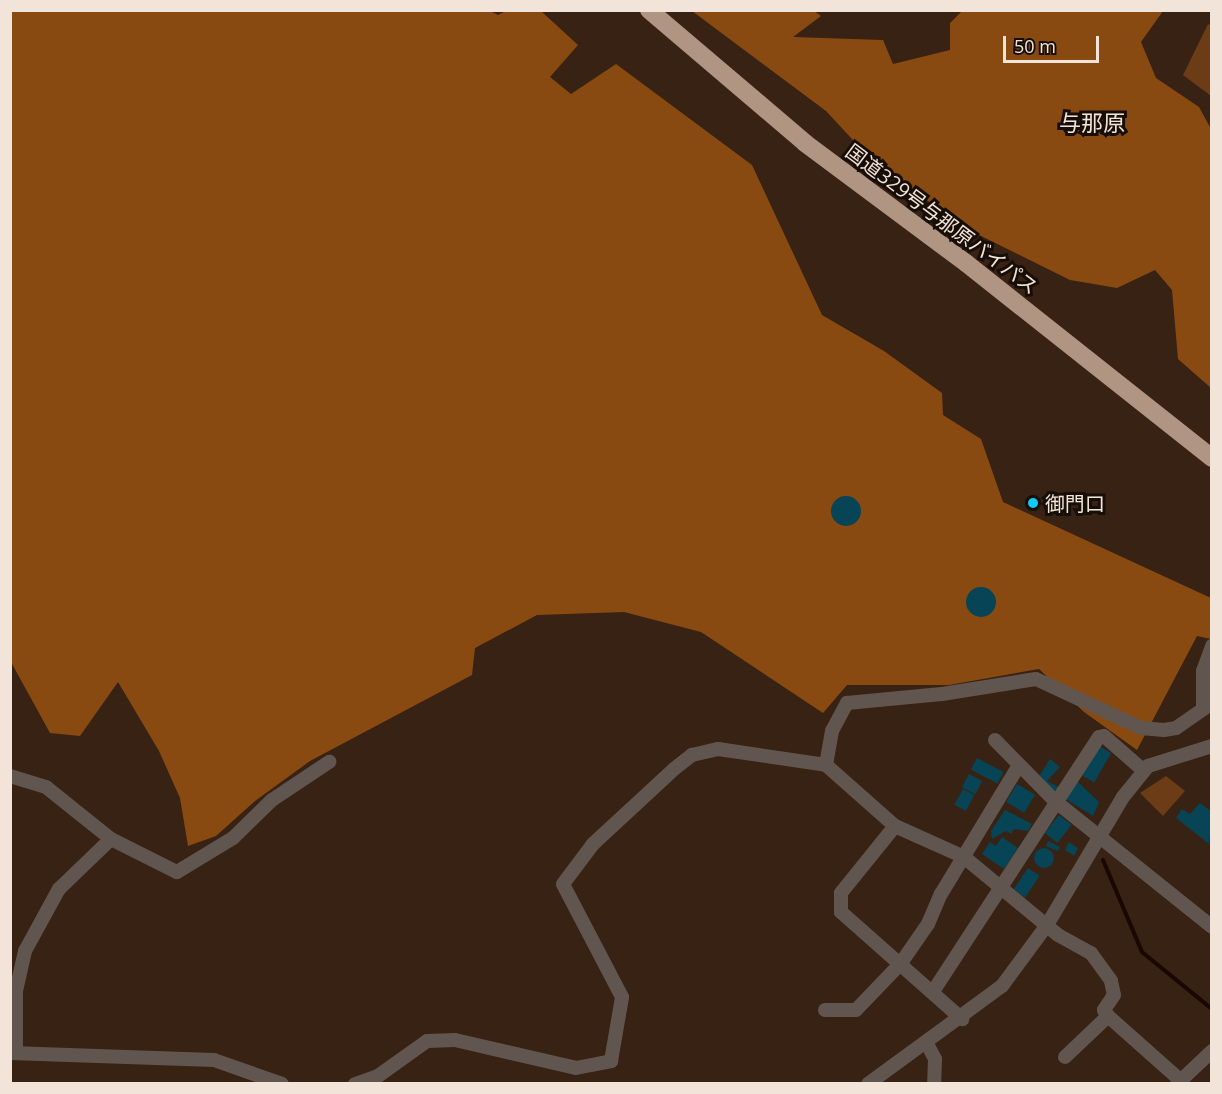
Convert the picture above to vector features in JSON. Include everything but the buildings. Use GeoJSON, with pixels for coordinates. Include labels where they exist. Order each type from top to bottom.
{"type":"FeatureCollection","features":[{"type":"Feature","properties":{"kind":"highway","name":"国道329号与那原バイパス"},"geometry":{"type":"LineString","coordinates":[[649,10],[695,52],[805,143],[966,263],[1212,458]]}},
{"type":"Feature","properties":{"kind":"street"},"geometry":{"type":"LineString","coordinates":[[826,765],[832,730],[847,702],[942,694],[1036,679],[1141,728],[1176,728],[1207,704],[1203,671],[1212,646]]}},
{"type":"Feature","properties":{"kind":"street"},"geometry":{"type":"LineString","coordinates":[[934,990],[1055,801],[1099,737],[1104,736],[1144,771]]}},
{"type":"Feature","properties":{"kind":"street"},"geometry":{"type":"LineString","coordinates":[[994,740],[1055,801],[1212,927]]}},
{"type":"Feature","properties":{"kind":"street"},"geometry":{"type":"LineString","coordinates":[[868,1083],[962,1019],[1002,986],[1047,925],[1099,838],[1144,771],[1161,759],[1212,746]]}},
{"type":"Feature","properties":{"kind":"street"},"geometry":{"type":"LineString","coordinates":[[355,1083],[378,1076],[428,1041],[455,1040],[576,1068],[611,1061],[622,997],[563,884],[593,844],[692,755],[718,749],[826,765],[895,826],[964,857],[1047,925],[1091,953],[1107,971],[1114,995],[1104,1010],[1108,1016],[1179,1082],[1212,1051]]}},
{"type":"Feature","properties":{"kind":"street"},"geometry":{"type":"LineString","coordinates":[[10,776],[46,787],[111,839],[177,872],[233,838],[272,800],[329,762]]}},
{"type":"Feature","properties":{"kind":"street"},"geometry":{"type":"LineString","coordinates":[[825,1010],[856,1010],[901,963],[928,924],[1018,765]]}},
{"type":"Feature","properties":{"kind":"street"},"geometry":{"type":"LineString","coordinates":[[895,826],[841,892],[838,903],[847,921],[934,990],[962,1019]]}},
{"type":"Feature","properties":{"kind":"street"},"geometry":{"type":"LineString","coordinates":[[111,839],[59,889],[25,951],[16,991],[13,1053],[214,1060],[282,1083]]}},
{"type":"Feature","properties":{"kind":"street"},"geometry":{"type":"LineString","coordinates":[[1065,1057],[1108,1016]]}},
{"type":"Feature","properties":{"kind":"street"},"geometry":{"type":"LineString","coordinates":[[926,1042],[935,1059],[934,1083]]}},
{"type":"Feature","properties":{"kind":"shaded area"},"geometry":{"type":"Polygon","coordinates":[[[488,10],[498,15],[506,11],[541,11],[578,45],[550,77],[571,94],[616,64],[752,165],[822,315],[884,351],[942,393],[943,415],[981,439],[1003,502],[1211,598],[1211,639],[1197,636],[1137,750],[1084,712],[1039,669],[949,685],[847,685],[823,713],[701,632],[624,612],[537,615],[475,648],[472,675],[310,761],[255,801],[216,836],[188,846],[180,798],[159,751],[118,682],[80,736],[50,733],[11,662],[10,11],[488,10]]]}},
{"type":"Feature","properties":{"kind":"shaded area"},"geometry":{"type":"Polygon","coordinates":[[[692,11],[814,11],[821,16],[793,37],[883,40],[893,64],[950,50],[950,23],[962,11],[1163,11],[1141,42],[1156,78],[1199,107],[1211,129],[1211,388],[1178,359],[1172,290],[1155,270],[1117,288],[1070,280],[961,226],[865,153],[826,111],[692,11]]]}},
{"type":"Feature","properties":{"kind":"shaded area"},"geometry":{"type":"Polygon","coordinates":[[[1208,24],[1212,26],[1211,96],[1183,75],[1208,24]]]}},
{"type":"Feature","properties":{"kind":"shaded area"},"geometry":{"type":"Polygon","coordinates":[[[1166,776],[1185,791],[1163,816],[1140,793],[1166,776]]]}},
{"type":"Feature","properties":{"kind":"waterway"},"geometry":{"type":"LineString","coordinates":[[1103,860],[1142,952],[1212,1009]]}},
{"type":"Feature","properties":{"kind":"place","name":"御門口"},"geometry":{"type":"Point","coordinates":[1033,503]}},
{"type":"Feature","properties":{"kind":"district","name":"与那原"},"geometry":{"type":"Point","coordinates":[1092,123]}}]}
